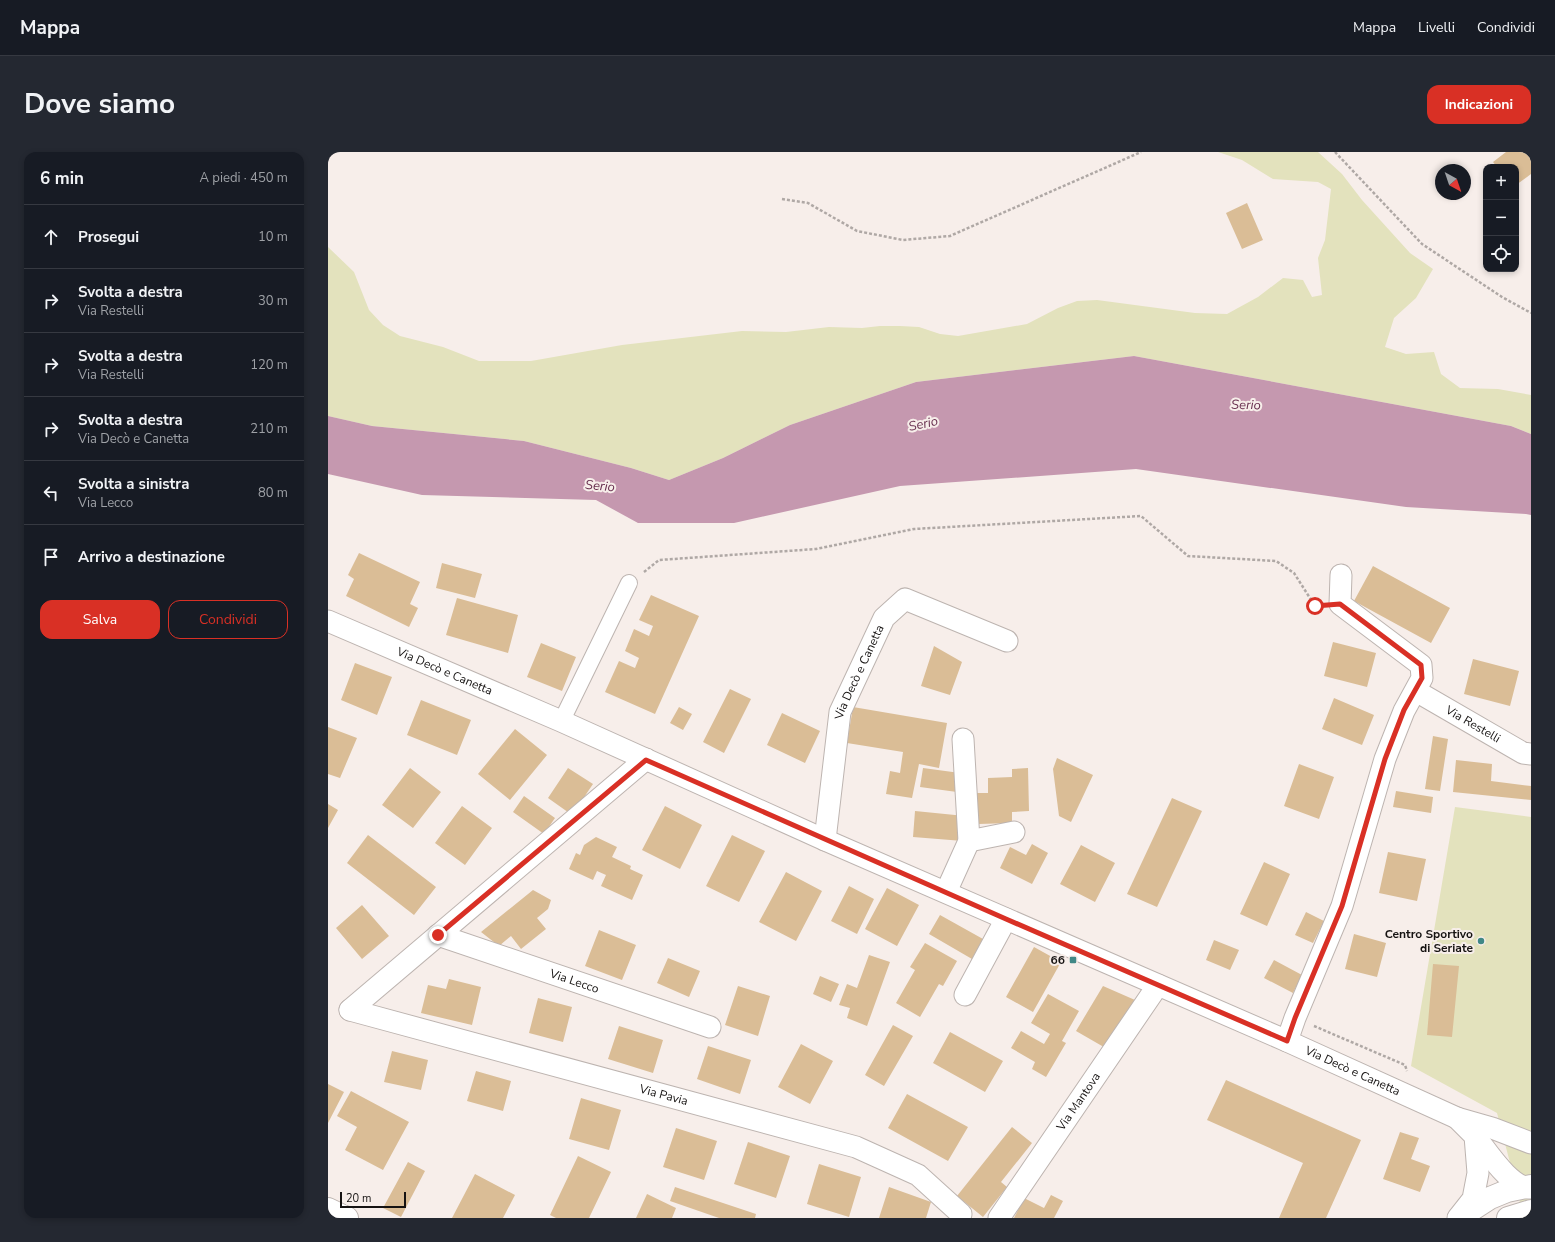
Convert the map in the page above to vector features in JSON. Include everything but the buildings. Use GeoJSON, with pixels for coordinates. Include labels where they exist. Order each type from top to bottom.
{"type":"FeatureCollection","features":[{"type":"Feature","properties":{"kind":"street"},"geometry":{"type":"LineString","coordinates":[[1287,1041],[1295,1018],[1342,906],[1385,759],[1404,710],[1422,678],[1421,665],[1340,604],[1341,575]]}},
{"type":"Feature","properties":{"kind":"street"},"geometry":{"type":"LineString","coordinates":[[563,718],[629,583]]}},
{"type":"Feature","properties":{"kind":"street","name":"Via Decò e Canetta"},"geometry":{"type":"LineString","coordinates":[[825,840],[840,712],[884,618],[905,599],[1007,641]]}},
{"type":"Feature","properties":{"kind":"street","name":"Via Decò e Canetta"},"geometry":{"type":"LineString","coordinates":[[328,621],[563,718],[646,760],[825,840],[1287,1041],[1457,1118],[1492,1128],[1531,1143]]}},
{"type":"Feature","properties":{"kind":"street","name":"Via Restelli"},"geometry":{"type":"LineString","coordinates":[[1416,691],[1523,753],[1531,754]]}},
{"type":"Feature","properties":{"kind":"street"},"geometry":{"type":"LineString","coordinates":[[946,892],[969,841],[963,739]]}},
{"type":"Feature","properties":{"kind":"street"},"geometry":{"type":"LineString","coordinates":[[438,935],[646,760]]}},
{"type":"Feature","properties":{"kind":"street"},"geometry":{"type":"LineString","coordinates":[[969,841],[1014,832]]}},
{"type":"Feature","properties":{"kind":"street"},"geometry":{"type":"LineString","coordinates":[[965,995],[1006,919]]}},
{"type":"Feature","properties":{"kind":"street","name":"Via Pavia"},"geometry":{"type":"LineString","coordinates":[[438,935],[350,1010],[856,1147],[918,1175],[961,1217]]}},
{"type":"Feature","properties":{"kind":"street","name":"Via Lecco"},"geometry":{"type":"LineString","coordinates":[[438,935],[710,1027]]}},
{"type":"Feature","properties":{"kind":"street","name":"Via Mantova"},"geometry":{"type":"LineString","coordinates":[[999,1218],[1158,985]]}},
{"type":"Feature","properties":{"kind":"street","name":"Via Decò e Canetta"},"geometry":{"type":"LineString","coordinates":[[1457,1118],[1475,1136],[1511,1180],[1528,1187]]}},
{"type":"Feature","properties":{"kind":"street"},"geometry":{"type":"LineString","coordinates":[[1458,1218],[1473,1199],[1477,1180],[1478,1173],[1475,1136]]}},
{"type":"Feature","properties":{"kind":"street"},"geometry":{"type":"LineString","coordinates":[[1458,1218],[1490,1198],[1507,1191],[1528,1187]]}},
{"type":"Feature","properties":{"kind":"street"},"geometry":{"type":"LineString","coordinates":[[328,1209],[347,1218]]}},
{"type":"Feature","properties":{"kind":"street"},"geometry":{"type":"LineString","coordinates":[[1508,1218],[1531,1211]]}},
{"type":"Feature","properties":{"kind":"path"},"geometry":{"type":"LineString","coordinates":[[782,199],[808,203],[857,232],[903,240],[950,236],[1141,152]]}},
{"type":"Feature","properties":{"kind":"path"},"geometry":{"type":"LineString","coordinates":[[1335,152],[1422,244],[1502,297],[1531,313]]}},
{"type":"Feature","properties":{"kind":"path"},"geometry":{"type":"LineString","coordinates":[[659,560],[816,549],[914,530],[1140,516],[1188,556],[1276,561],[1294,573],[1315,606],[1340,604]]}},
{"type":"Feature","properties":{"kind":"path"},"geometry":{"type":"LineString","coordinates":[[1295,1018],[1406,1066],[1408,1072]]}},
{"type":"Feature","properties":{"kind":"green space"},"geometry":{"type":"Polygon","coordinates":[[[1218,152],[1318,152],[1342,174],[1362,200],[1410,253],[1433,269],[1416,298],[1394,318],[1385,347],[1406,354],[1434,352],[1441,374],[1460,388],[1498,389],[1531,395],[1531,434],[1511,426],[1134,356],[916,382],[790,425],[723,458],[669,480],[631,468],[524,441],[372,426],[328,416],[328,247],[354,272],[369,310],[383,325],[400,336],[443,347],[479,361],[531,361],[622,345],[742,331],[786,332],[829,327],[862,328],[900,326],[919,327],[940,334],[958,336],[1027,324],[1058,308],[1077,301],[1097,300],[1195,313],[1227,314],[1258,297],[1283,278],[1303,280],[1312,297],[1322,295],[1318,258],[1325,240],[1331,189],[1318,182],[1273,179],[1242,160],[1218,152]]]}},
{"type":"Feature","properties":{"kind":"green space","name":"Centro Sportivo di Seriate"},"geometry":{"type":"Polygon","coordinates":[[[1455,807],[1531,817],[1531,1218],[1506,1218],[1520,1201],[1497,1113],[1411,1066],[1455,807]]]}},
{"type":"Feature","properties":{"kind":"water","name":"Serio"},"geometry":{"type":"Polygon","coordinates":[[[1134,356],[1511,426],[1531,434],[1531,515],[1406,507],[1136,469],[900,486],[734,523],[638,523],[596,500],[422,495],[328,474],[328,416],[372,426],[524,441],[631,468],[669,480],[723,458],[790,425],[916,382],[1134,356]]]}},
{"type":"Feature","properties":{"kind":"place","name":"Centro Sportivo di Seriate"},"geometry":{"type":"Point","coordinates":[1481,941]}},
{"type":"Feature","properties":{"kind":"place","name":"66"},"geometry":{"type":"Point","coordinates":[1073,960]}},
{"type":"Feature","properties":{"kind":"route"},"geometry":{"type":"LineString","coordinates":[[438,935],[646,760],[825,840],[1287,1041],[1295,1018],[1342,906],[1385,759],[1404,710],[1422,678],[1421,665],[1340,604],[1315,606]]}}]}
